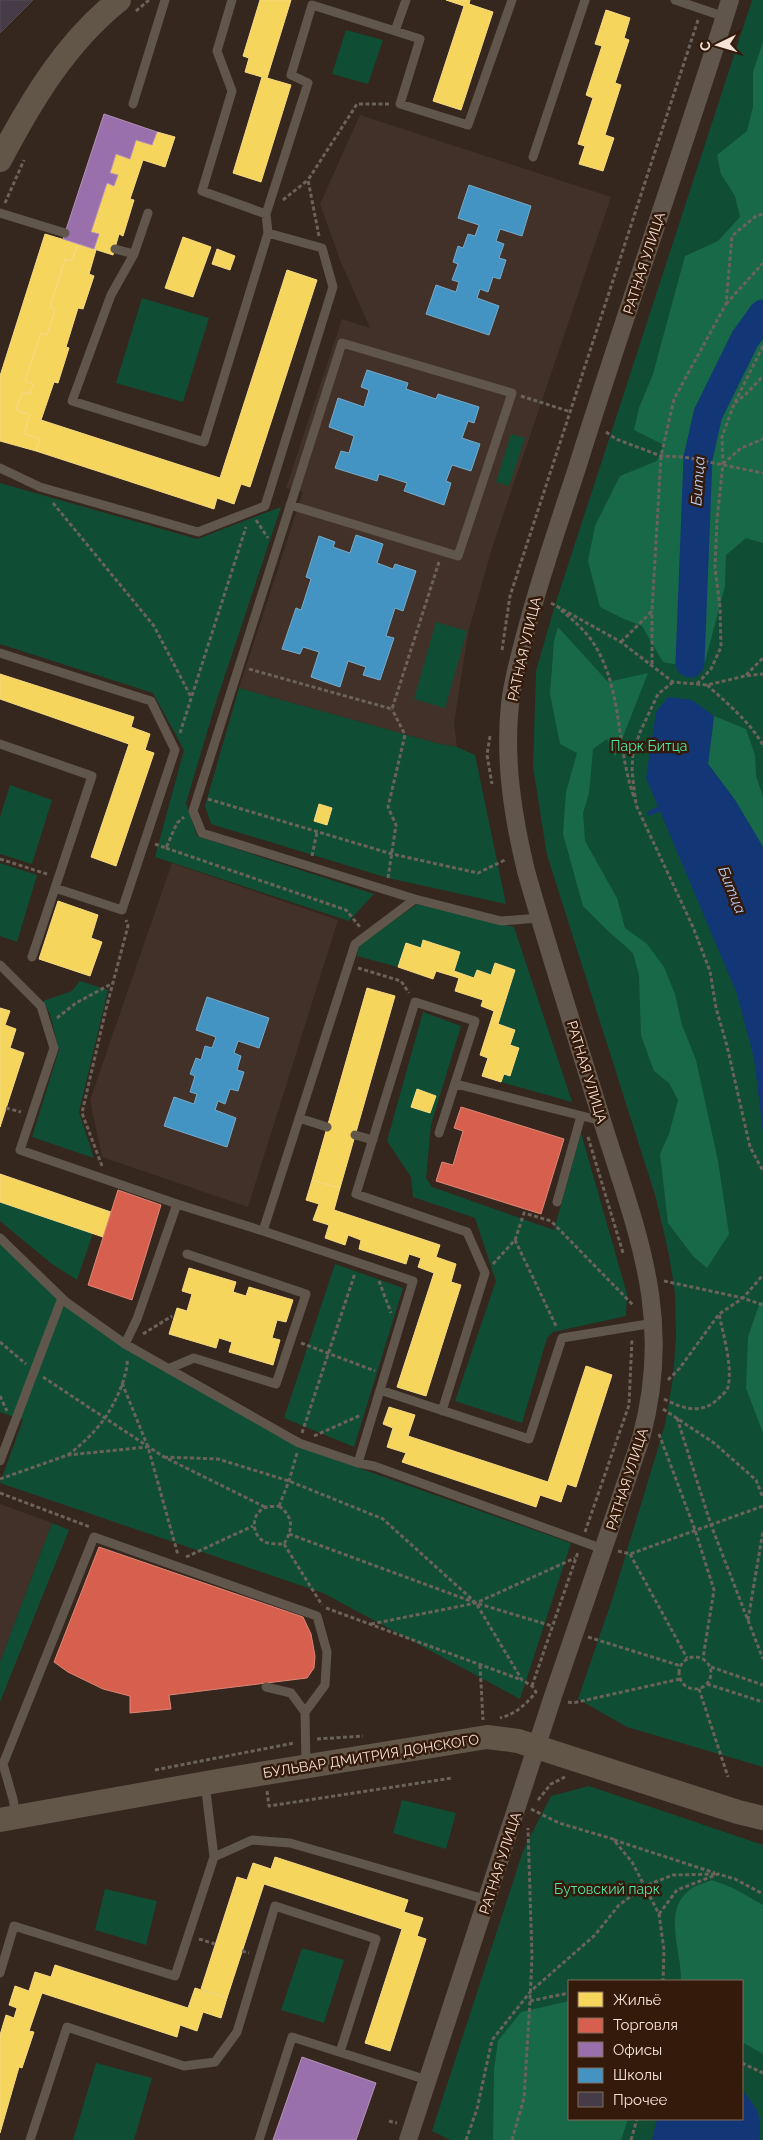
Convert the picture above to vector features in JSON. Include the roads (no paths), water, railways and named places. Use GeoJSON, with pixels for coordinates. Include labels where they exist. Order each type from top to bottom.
{"type":"FeatureCollection","features":[{"type":"Feature","properties":{"kind":"street","name":"РАТНАЯ УЛИЦА"},"geometry":{"type":"LineString","coordinates":[[408,2140],[488,1900],[526,1807],[537,1748],[609,1549],[649,1408],[655,1353],[654,1323],[644,1254],[540,918],[516,830],[510,786],[508,745],[510,705],[518,662],[536,596],[590,422],[730,0]]}},
{"type":"Feature","properties":{"kind":"street"},"geometry":{"type":"LineString","coordinates":[[0,160],[44,83],[74,43],[127,6]]}},
{"type":"Feature","properties":{"kind":"street","name":"БУЛЬВАР ДМИТРИЯ ДОНСКОГО"},"geometry":{"type":"LineString","coordinates":[[8,1819],[205,1783],[487,1737],[504,1738],[738,1812],[763,1818]]}},
{"type":"Feature","properties":{"kind":"lane"},"geometry":{"type":"LineString","coordinates":[[133,104],[165,0]]}},
{"type":"Feature","properties":{"kind":"lane"},"geometry":{"type":"LineString","coordinates":[[232,0],[217,51],[232,91],[202,190],[266,214]]}},
{"type":"Feature","properties":{"kind":"lane"},"geometry":{"type":"LineString","coordinates":[[395,31],[406,0]]}},
{"type":"Feature","properties":{"kind":"lane"},"geometry":{"type":"LineString","coordinates":[[148,213],[134,254],[111,295],[72,401],[204,442],[268,233],[266,214],[308,83],[291,75],[312,5],[420,39],[400,104],[468,124],[512,0]]}},
{"type":"Feature","properties":{"kind":"lane"},"geometry":{"type":"LineString","coordinates":[[533,156],[585,0]]}},
{"type":"Feature","properties":{"kind":"lane"},"geometry":{"type":"LineString","coordinates":[[675,0],[725,17]]}},
{"type":"Feature","properties":{"kind":"lane"},"geometry":{"type":"LineString","coordinates":[[0,214],[65,233]]}},
{"type":"Feature","properties":{"kind":"lane"},"geometry":{"type":"LineString","coordinates":[[0,468],[40,487],[198,532],[265,506],[333,287],[322,248],[268,233]]}},
{"type":"Feature","properties":{"kind":"lane"},"geometry":{"type":"LineString","coordinates":[[115,249],[134,254]]}},
{"type":"Feature","properties":{"kind":"lane"},"geometry":{"type":"LineString","coordinates":[[290,505],[458,556],[512,393],[342,343],[290,505],[276,550],[238,667],[193,811],[202,833],[415,899],[501,921],[540,918]]}},
{"type":"Feature","properties":{"kind":"lane"},"geometry":{"type":"LineString","coordinates":[[0,653],[150,701],[175,750],[122,910],[55,888]]}},
{"type":"Feature","properties":{"kind":"lane"},"geometry":{"type":"LineString","coordinates":[[0,744],[92,776],[32,957]]}},
{"type":"Feature","properties":{"kind":"lane"},"geometry":{"type":"LineString","coordinates":[[263,1231],[355,944],[415,899]]}},
{"type":"Feature","properties":{"kind":"lane"},"geometry":{"type":"LineString","coordinates":[[0,965],[41,1006],[54,1048],[20,1150],[107,1178],[177,1204],[414,1281],[358,1463]]}},
{"type":"Feature","properties":{"kind":"lane"},"geometry":{"type":"LineString","coordinates":[[439,1133],[475,1021],[415,1002],[356,1194],[467,1232],[485,1273],[442,1411]]}},
{"type":"Feature","properties":{"kind":"lane"},"geometry":{"type":"LineString","coordinates":[[456,1084],[602,1121]]}},
{"type":"Feature","properties":{"kind":"lane"},"geometry":{"type":"LineString","coordinates":[[557,1202],[582,1116]]}},
{"type":"Feature","properties":{"kind":"lane"},"geometry":{"type":"LineString","coordinates":[[299,1118],[327,1127]]}},
{"type":"Feature","properties":{"kind":"lane"},"geometry":{"type":"LineString","coordinates":[[355,1135],[373,1140]]}},
{"type":"Feature","properties":{"kind":"lane"},"geometry":{"type":"LineString","coordinates":[[125,1344],[137,1320],[177,1204]]}},
{"type":"Feature","properties":{"kind":"lane"},"geometry":{"type":"LineString","coordinates":[[0,1238],[62,1298],[125,1344],[299,1443],[358,1463],[374,1466],[609,1549]]}},
{"type":"Feature","properties":{"kind":"lane"},"geometry":{"type":"LineString","coordinates":[[168,1369],[194,1358],[276,1384],[306,1294],[187,1254]]}},
{"type":"Feature","properties":{"kind":"lane"},"geometry":{"type":"LineString","coordinates":[[0,1461],[4,1440],[34,1371],[62,1298]]}},
{"type":"Feature","properties":{"kind":"lane"},"geometry":{"type":"LineString","coordinates":[[380,1390],[528,1439],[562,1338],[654,1323]]}},
{"type":"Feature","properties":{"kind":"lane"},"geometry":{"type":"LineString","coordinates":[[8,1819],[13,1799],[3,1764],[94,1537],[317,1616],[328,1652],[325,1685],[305,1712]]}},
{"type":"Feature","properties":{"kind":"lane"},"geometry":{"type":"LineString","coordinates":[[266,1686],[291,1693],[305,1712],[306,1766]]}},
{"type":"Feature","properties":{"kind":"lane"},"geometry":{"type":"LineString","coordinates":[[0,1973],[14,1926],[175,1976],[214,1857],[205,1783]]}},
{"type":"Feature","properties":{"kind":"lane"},"geometry":{"type":"LineString","coordinates":[[214,1857],[252,1840],[290,1842],[488,1900]]}},
{"type":"Feature","properties":{"kind":"lane"},"geometry":{"type":"LineString","coordinates":[[30,2140],[67,2027],[184,2066],[215,2062],[237,2032],[275,1906],[376,1939],[340,2052]]}},
{"type":"Feature","properties":{"kind":"lane"},"geometry":{"type":"LineString","coordinates":[[259,2140],[292,2037],[427,2080]]}},
{"type":"Feature","properties":{"kind":"water"},"geometry":{"type":"Polygon","coordinates":[[[668,697],[692,700],[714,716],[708,764],[735,800],[763,847],[763,1133],[754,1058],[737,994],[646,778],[656,712],[668,697]]]}},
{"type":"Feature","properties":{"kind":"water"},"geometry":{"type":"Polygon","coordinates":[[[743,2091],[758,2112],[760,2124],[759,2140],[652,2140],[657,2120],[743,2120],[743,2091]]]}},
{"type":"Feature","properties":{"kind":"waterway","name":"Битца"},"geometry":{"type":"LineString","coordinates":[[690,663],[698,458],[708,414],[745,339],[763,314]]}},
{"type":"Feature","properties":{"kind":"waterway"},"geometry":{"type":"LineString","coordinates":[[650,813],[659,809]]}},
{"type":"Feature","properties":{"kind":"park label","name":"Парк Битца"},"geometry":{"type":"Point","coordinates":[649,746]}},
{"type":"Feature","properties":{"kind":"park label","name":"Бутовский парк"},"geometry":{"type":"Point","coordinates":[607,1889]}}]}
